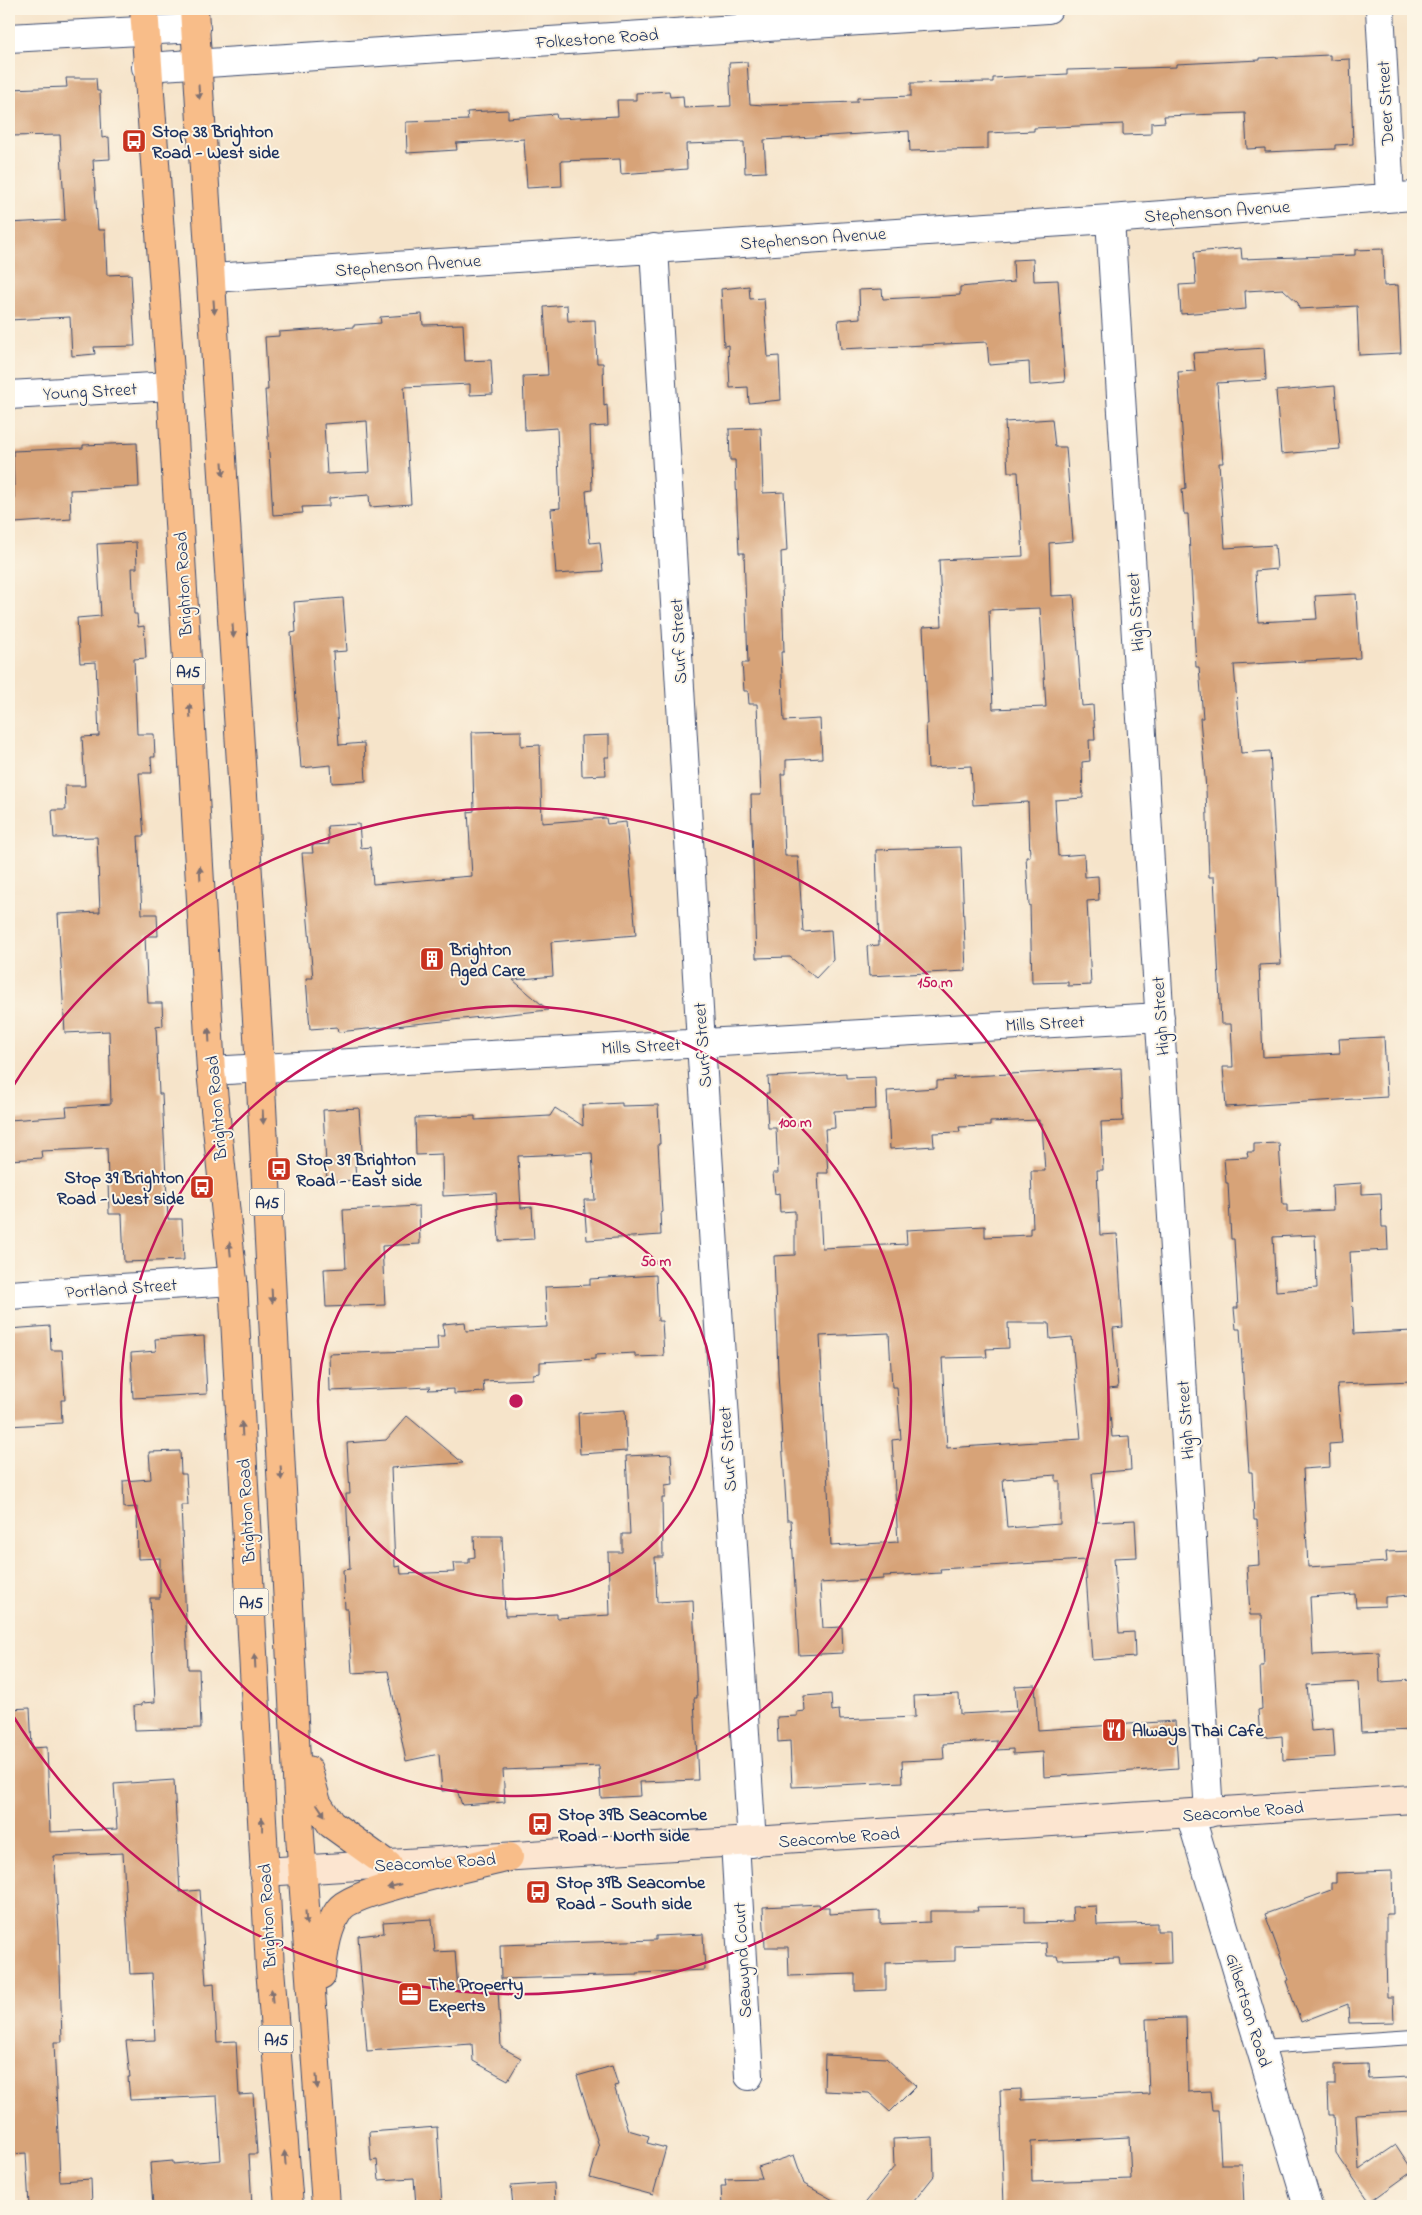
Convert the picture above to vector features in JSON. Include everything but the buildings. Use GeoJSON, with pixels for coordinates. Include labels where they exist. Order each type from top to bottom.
{"type":"FeatureCollection","features":[{"type":"Feature","properties":{"kind":"main road","name":"Brighton Road"},"geometry":{"type":"LineString","coordinates":[[195,18],[260,1068],[302,1870],[326,2206]]}},
{"type":"Feature","properties":{"kind":"main road","name":"Brighton Road"},"geometry":{"type":"LineString","coordinates":[[144,19],[146,67],[171,386],[211,1071],[233,1281],[259,1735],[264,1872],[289,2206]]}},
{"type":"Feature","properties":{"kind":"main road"},"geometry":{"type":"LineString","coordinates":[[293,1713],[317,1803],[331,1824],[388,1865]]}},
{"type":"Feature","properties":{"kind":"main road","name":"Seacombe Road"},"geometry":{"type":"LineString","coordinates":[[264,1872],[510,1858],[1413,1799]]}},
{"type":"Feature","properties":{"kind":"main road"},"geometry":{"type":"LineString","coordinates":[[313,2033],[326,1938],[340,1908],[377,1890],[510,1858]]}},
{"type":"Feature","properties":{"kind":"street","name":"Folkestone Road"},"geometry":{"type":"LineString","coordinates":[[146,67],[866,15],[1048,9]]}},
{"type":"Feature","properties":{"kind":"street","name":"Deer Street"},"geometry":{"type":"LineString","coordinates":[[1380,9],[1402,197]]}},
{"type":"Feature","properties":{"kind":"street"},"geometry":{"type":"LineString","coordinates":[[9,38],[144,19],[195,18]]}},
{"type":"Feature","properties":{"kind":"street","name":"Stephenson Avenue"},"geometry":{"type":"LineString","coordinates":[[212,278],[1110,219],[1402,197]]}},
{"type":"Feature","properties":{"kind":"street","name":"High Street"},"geometry":{"type":"LineString","coordinates":[[1110,219],[1160,1017],[1199,1813]]}},
{"type":"Feature","properties":{"kind":"street","name":"Surf Street"},"geometry":{"type":"LineString","coordinates":[[654,248],[701,1042],[744,1843]]}},
{"type":"Feature","properties":{"kind":"street","name":"Young Street"},"geometry":{"type":"LineString","coordinates":[[9,395],[171,386]]}},
{"type":"Feature","properties":{"kind":"street","name":"Mills Street"},"geometry":{"type":"LineString","coordinates":[[211,1071],[1160,1017]]}},
{"type":"Feature","properties":{"kind":"street","name":"Portland Street"},"geometry":{"type":"LineString","coordinates":[[9,1295],[233,1281]]}},
{"type":"Feature","properties":{"kind":"street","name":"Gilbertson Road"},"geometry":{"type":"LineString","coordinates":[[1199,1813],[1261,2047],[1308,2206]]}},
{"type":"Feature","properties":{"kind":"street","name":"Seawynd Court"},"geometry":{"type":"LineString","coordinates":[[744,1843],[749,2076]]}},
{"type":"Feature","properties":{"kind":"lane"},"geometry":{"type":"LineString","coordinates":[[1261,2047],[1413,2037]]}},
{"type":"Feature","properties":{"kind":"place","name":"Stop 38 Brighton Road - West side"},"geometry":{"type":"Point","coordinates":[134,141]}},
{"type":"Feature","properties":{"kind":"place","name":"Brighton Aged Care"},"geometry":{"type":"Point","coordinates":[432,959]}},
{"type":"Feature","properties":{"kind":"place","name":"Stop 39 Brighton Road - East side"},"geometry":{"type":"Point","coordinates":[279,1169]}},
{"type":"Feature","properties":{"kind":"place","name":"Stop 39 Brighton Road - West side"},"geometry":{"type":"Point","coordinates":[202,1187]}},
{"type":"Feature","properties":{"kind":"place","name":"Always Thai Cafe"},"geometry":{"type":"Point","coordinates":[1114,1730]}},
{"type":"Feature","properties":{"kind":"place","name":"Stop 39B Seacombe Road - North side"},"geometry":{"type":"Point","coordinates":[540,1824]}},
{"type":"Feature","properties":{"kind":"place","name":"Stop 39B Seacombe Road - South side"},"geometry":{"type":"Point","coordinates":[538,1892]}},
{"type":"Feature","properties":{"kind":"place","name":"The Property Experts"},"geometry":{"type":"Point","coordinates":[410,1994]}}]}
